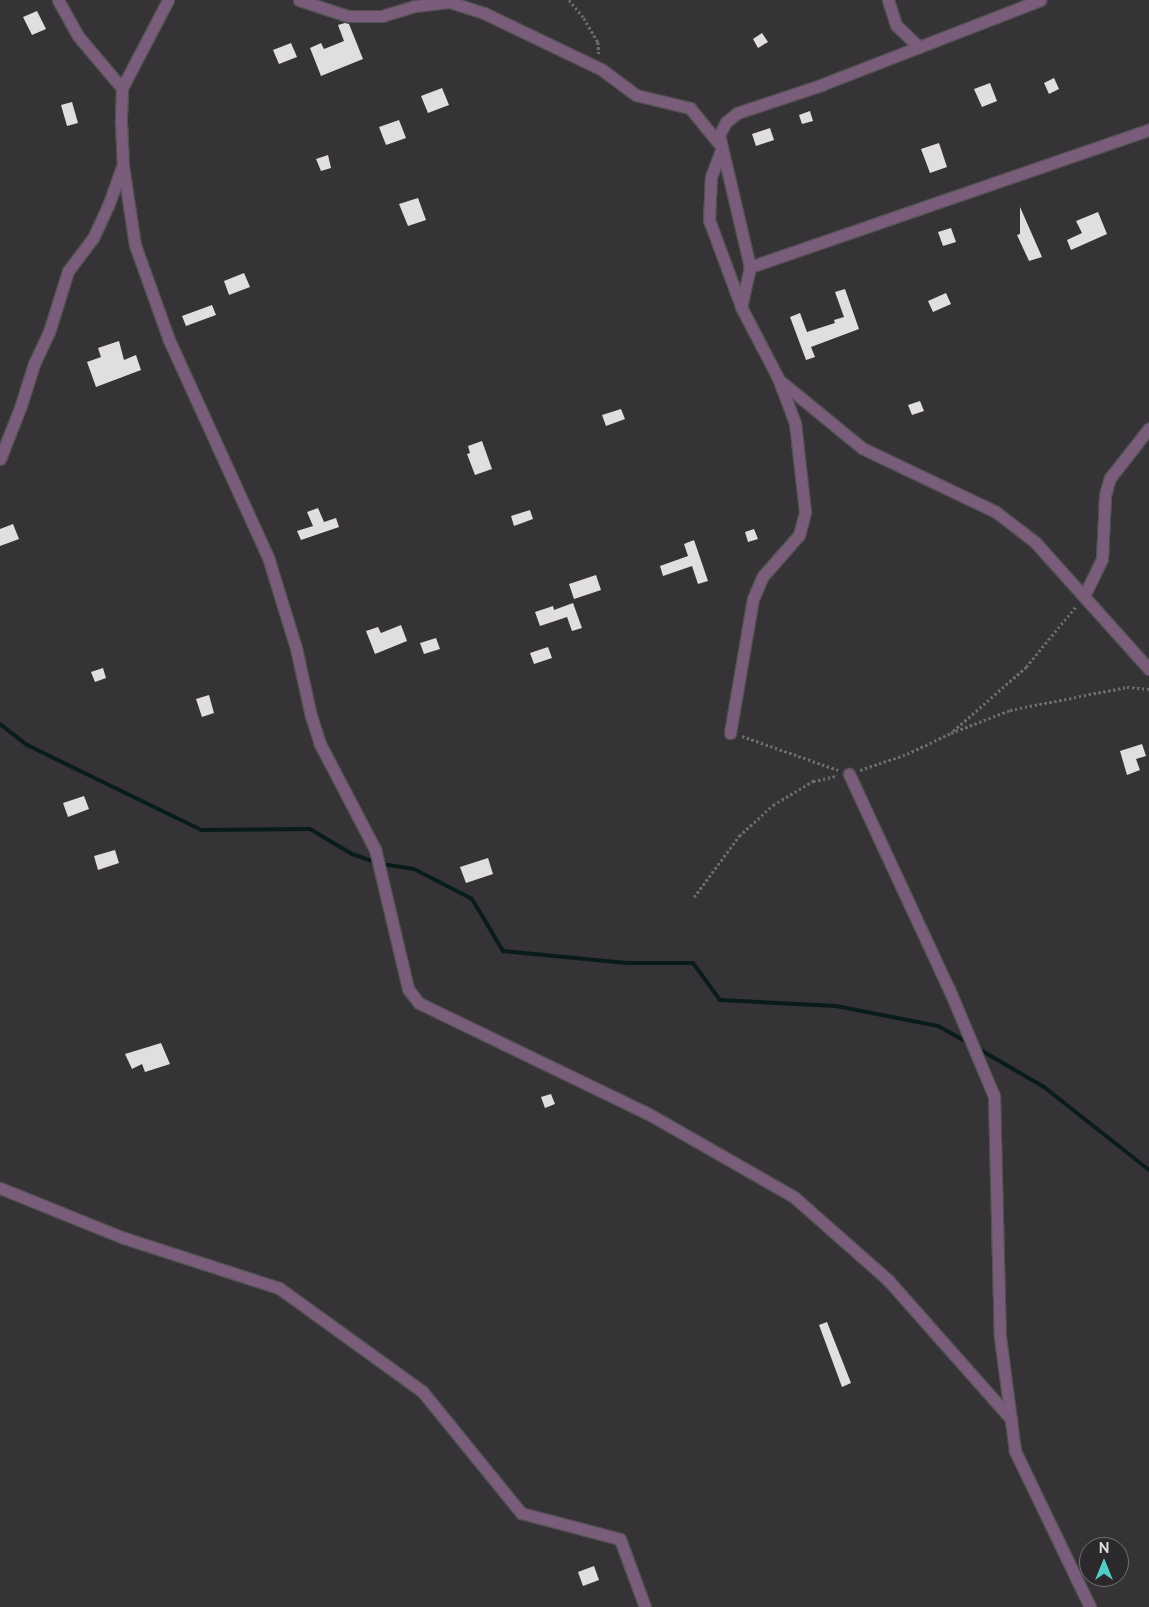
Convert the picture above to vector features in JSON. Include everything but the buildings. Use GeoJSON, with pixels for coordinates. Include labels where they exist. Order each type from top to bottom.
{"type":"FeatureCollection","features":[{"type":"Feature","properties":{"kind":"street"},"geometry":{"type":"LineString","coordinates":[[58,0],[78,36],[122,88]]}},
{"type":"Feature","properties":{"kind":"street"},"geometry":{"type":"LineString","coordinates":[[168,0],[122,88],[123,166],[135,245],[169,340],[268,557],[296,648],[311,716],[320,744],[375,849],[408,989],[419,1003],[647,1113],[794,1197],[888,1280],[1011,1419]]}},
{"type":"Feature","properties":{"kind":"street"},"geometry":{"type":"LineString","coordinates":[[300,0],[348,16],[382,16],[415,6],[450,2],[484,13],[601,69],[636,95],[690,108],[722,148]]}},
{"type":"Feature","properties":{"kind":"street"},"geometry":{"type":"LineString","coordinates":[[888,0],[896,25],[919,47]]}},
{"type":"Feature","properties":{"kind":"street"},"geometry":{"type":"LineString","coordinates":[[741,307],[750,267],[719,135],[726,122],[737,113],[822,85],[1040,0]]}},
{"type":"Feature","properties":{"kind":"street"},"geometry":{"type":"LineString","coordinates":[[750,267],[1149,130]]}},
{"type":"Feature","properties":{"kind":"street"},"geometry":{"type":"LineString","coordinates":[[722,148],[710,176],[708,220],[741,307],[778,378],[795,423],[805,512],[799,535],[763,576],[753,599],[730,733]]}},
{"type":"Feature","properties":{"kind":"street"},"geometry":{"type":"LineString","coordinates":[[0,459],[21,405],[34,364],[49,332],[68,271],[93,238],[108,206],[123,166]]}},
{"type":"Feature","properties":{"kind":"street"},"geometry":{"type":"LineString","coordinates":[[778,378],[862,448],[996,512],[1035,542],[1149,669]]}},
{"type":"Feature","properties":{"kind":"street"},"geometry":{"type":"LineString","coordinates":[[1084,596],[1102,559],[1105,495],[1110,478],[1149,428]]}},
{"type":"Feature","properties":{"kind":"street"},"geometry":{"type":"LineString","coordinates":[[849,774],[949,989],[994,1096],[1000,1337],[1015,1451],[1090,1607]]}},
{"type":"Feature","properties":{"kind":"street"},"geometry":{"type":"LineString","coordinates":[[0,1188],[124,1238],[279,1288],[422,1391],[521,1513],[620,1539],[645,1607]]}},
{"type":"Feature","properties":{"kind":"path"},"geometry":{"type":"LineString","coordinates":[[569,0],[584,18],[598,42],[601,69]]}},
{"type":"Feature","properties":{"kind":"path"},"geometry":{"type":"LineString","coordinates":[[951,733],[1026,667],[1084,596]]}},
{"type":"Feature","properties":{"kind":"path"},"geometry":{"type":"LineString","coordinates":[[694,897],[739,836],[773,805],[813,781],[849,774],[907,754],[951,733],[1010,710],[1127,687],[1149,689]]}},
{"type":"Feature","properties":{"kind":"path"},"geometry":{"type":"LineString","coordinates":[[730,733],[849,774]]}},
{"type":"Feature","properties":{"kind":"waterway"},"geometry":{"type":"LineString","coordinates":[[0,724],[27,745],[201,830],[310,829],[352,854],[375,862]]}},
{"type":"Feature","properties":{"kind":"waterway"},"geometry":{"type":"LineString","coordinates":[[382,864],[414,869],[472,899],[503,951],[626,963],[693,963],[720,1000],[836,1006],[938,1026],[969,1043]]}},
{"type":"Feature","properties":{"kind":"waterway"},"geometry":{"type":"LineString","coordinates":[[977,1048],[1044,1087],[1149,1170]]}}]}
